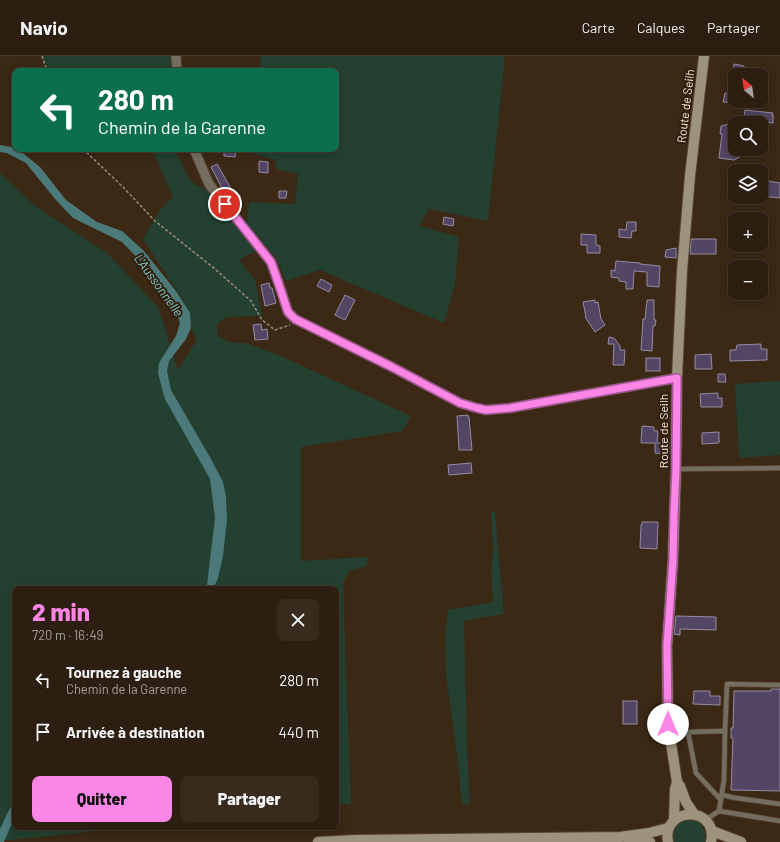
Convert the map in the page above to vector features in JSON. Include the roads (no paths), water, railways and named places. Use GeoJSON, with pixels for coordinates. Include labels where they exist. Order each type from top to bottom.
{"type":"FeatureCollection","features":[{"type":"Feature","properties":{"kind":"street"},"geometry":{"type":"LineString","coordinates":[[176,56],[177,68]]}},
{"type":"Feature","properties":{"kind":"street","name":"Route de Seilh"},"geometry":{"type":"LineString","coordinates":[[668,842],[667,834],[671,824],[677,782],[668,724],[667,646],[673,560],[677,378],[682,271],[690,176],[704,56]]}},
{"type":"Feature","properties":{"kind":"street"},"geometry":{"type":"LineString","coordinates":[[195,152],[209,184],[271,262],[288,312],[295,319],[392,367],[460,403],[486,410],[510,408],[677,378]]}},
{"type":"Feature","properties":{"kind":"street","name":"Route de Seilh"},"geometry":{"type":"LineString","coordinates":[[677,782],[686,802],[694,814]]}},
{"type":"Feature","properties":{"kind":"street"},"geometry":{"type":"LineString","coordinates":[[318,842],[356,840],[620,837],[649,833],[671,824],[683,815],[694,814],[700,816],[709,825],[712,831],[711,842]]}},
{"type":"Feature","properties":{"kind":"street"},"geometry":{"type":"LineString","coordinates":[[712,831],[741,842]]}},
{"type":"Feature","properties":{"kind":"street"},"geometry":{"type":"LineString","coordinates":[[620,837],[650,842]]}},
{"type":"Feature","properties":{"kind":"lane"},"geometry":{"type":"LineString","coordinates":[[676,469],[780,468]]}},
{"type":"Feature","properties":{"kind":"lane"},"geometry":{"type":"LineString","coordinates":[[719,811],[724,780],[727,684],[780,685]]}},
{"type":"Feature","properties":{"kind":"lane"},"geometry":{"type":"LineString","coordinates":[[721,800],[696,773],[688,732],[725,730]]}},
{"type":"Feature","properties":{"kind":"lane"},"geometry":{"type":"LineString","coordinates":[[722,795],[780,804]]}},
{"type":"Feature","properties":{"kind":"lane"},"geometry":{"type":"LineString","coordinates":[[705,820],[719,811],[780,821]]}},
{"type":"Feature","properties":{"kind":"water","name":"L'Aussonnelle"},"geometry":{"type":"Polygon","coordinates":[[[0,145],[12,148],[12,152],[20,152],[24,154],[40,167],[66,200],[97,222],[122,231],[143,250],[176,291],[190,313],[191,328],[186,339],[169,361],[167,371],[171,390],[223,482],[226,497],[227,520],[223,556],[218,578],[214,586],[206,586],[215,518],[210,479],[165,399],[158,373],[159,363],[176,336],[180,323],[175,309],[147,268],[122,242],[73,218],[55,199],[26,163],[7,153],[0,152],[0,145]]]}},
{"type":"Feature","properties":{"kind":"water"},"geometry":{"type":"Polygon","coordinates":[[[12,805],[12,823],[4,842],[0,842],[0,829],[12,805]]]}}]}
